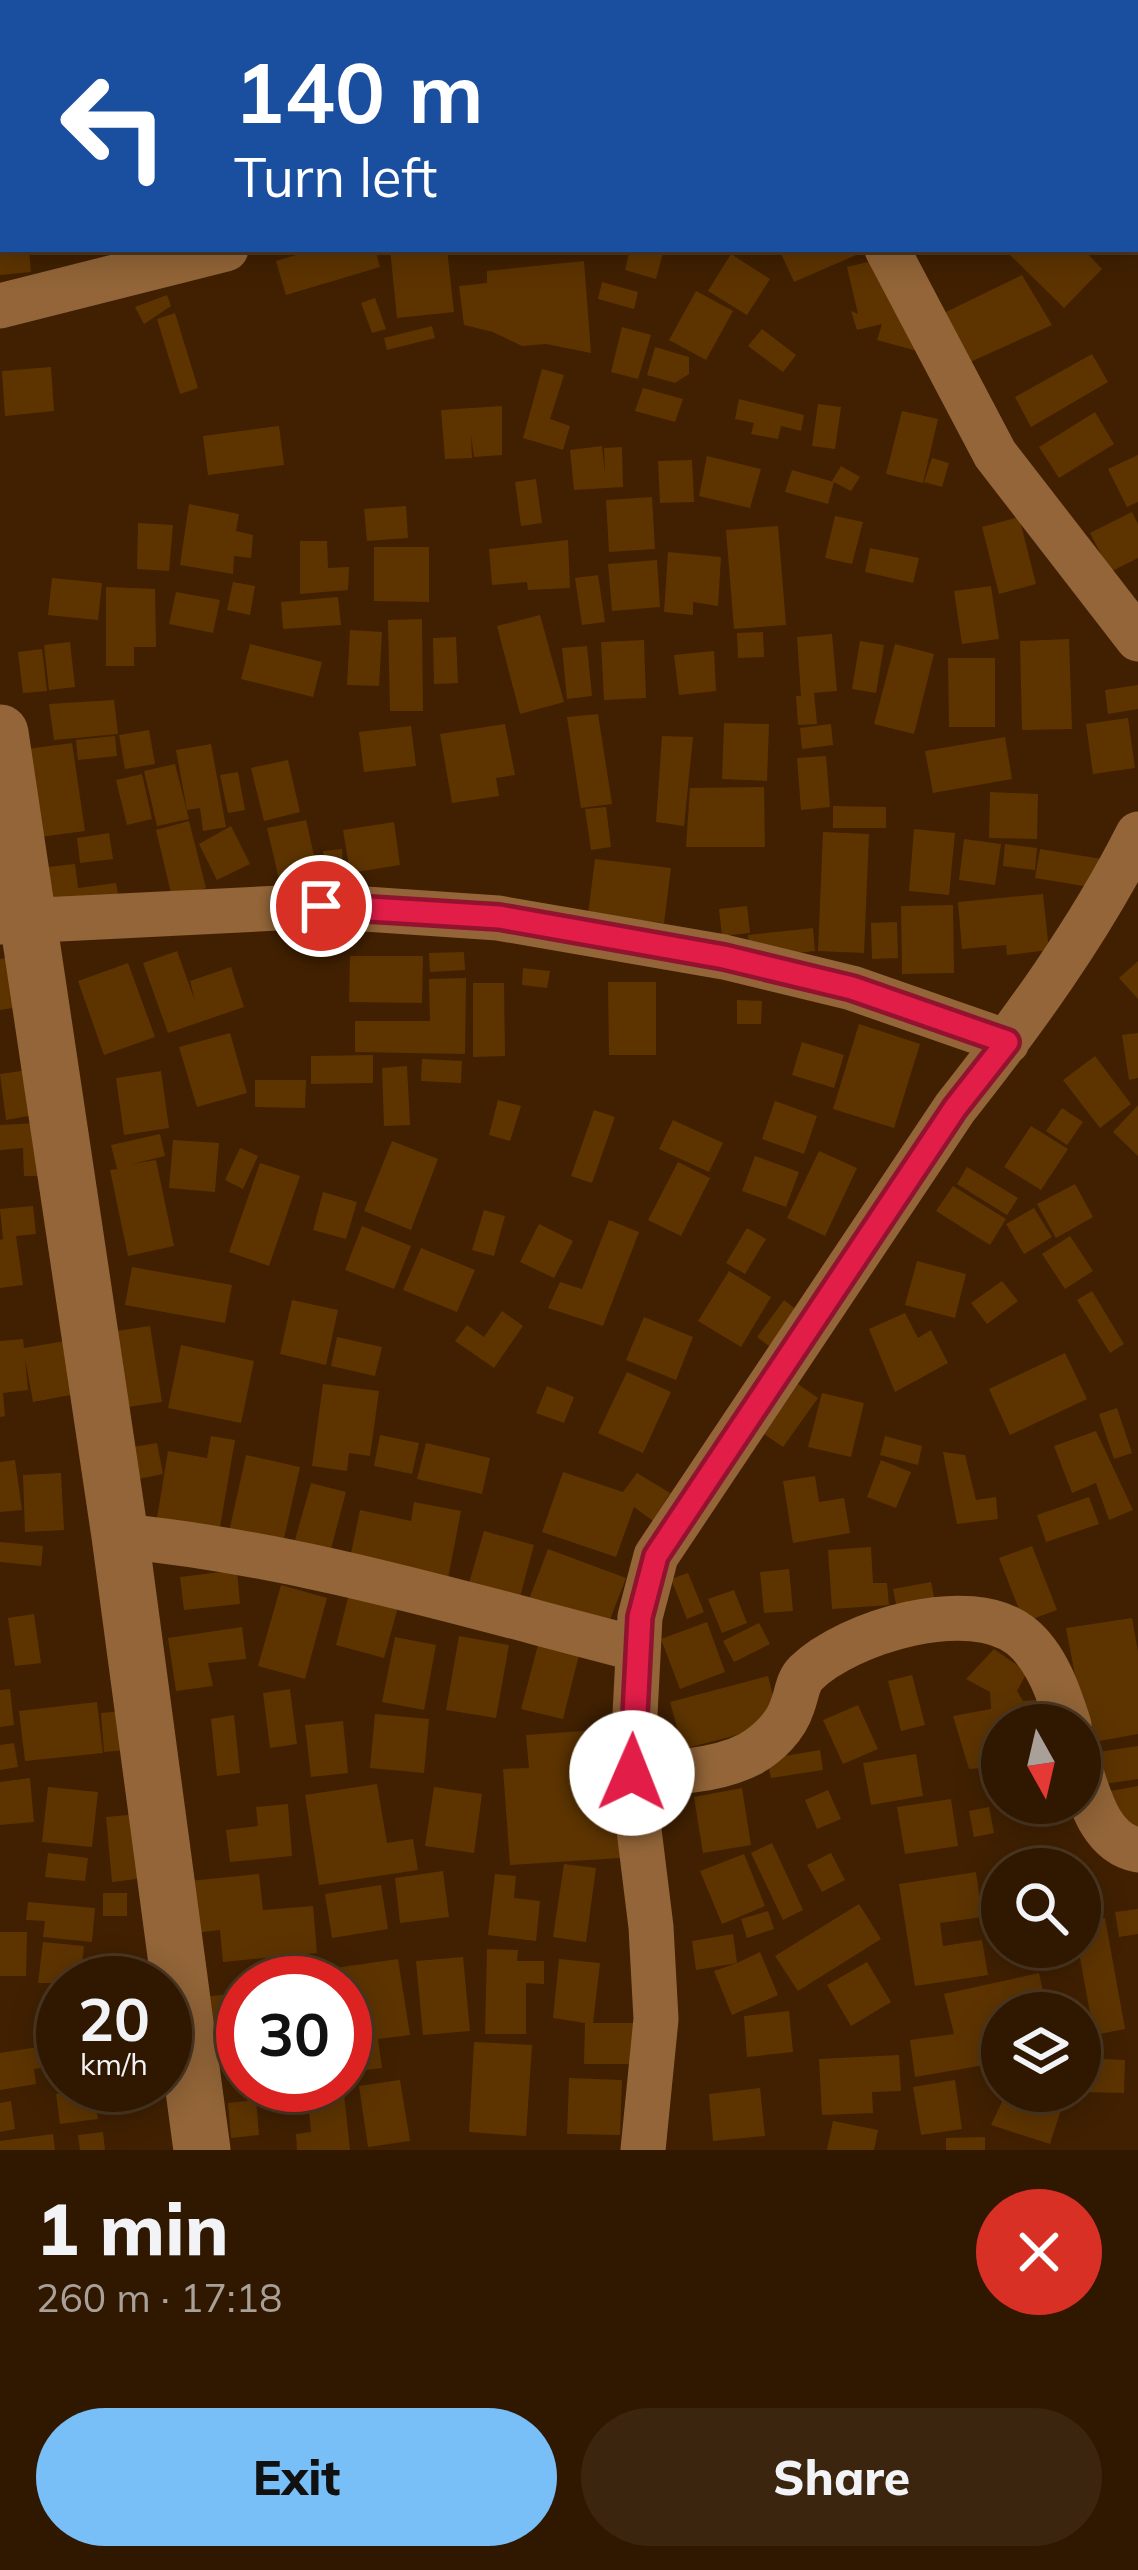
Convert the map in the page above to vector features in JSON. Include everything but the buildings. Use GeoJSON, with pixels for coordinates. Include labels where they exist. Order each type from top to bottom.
{"type":"FeatureCollection","features":[{"type":"Feature","properties":{"kind":"street"},"geometry":{"type":"LineString","coordinates":[[0,306],[214,252]]}},
{"type":"Feature","properties":{"kind":"street"},"geometry":{"type":"LineString","coordinates":[[889,252],[995,454],[1138,639]]}},
{"type":"Feature","properties":{"kind":"street"},"geometry":{"type":"LineString","coordinates":[[0,733],[15,921],[120,1536],[202,2150]]}},
{"type":"Feature","properties":{"kind":"street"},"geometry":{"type":"LineString","coordinates":[[644,2150],[656,2019],[651,1927],[632,1773],[640,1617],[656,1556],[955,1108],[1007,1042],[1116,878],[1138,835]]}},
{"type":"Feature","properties":{"kind":"street"},"geometry":{"type":"LineString","coordinates":[[15,921],[321,906],[499,917],[724,957],[852,988],[1007,1042]]}},
{"type":"Feature","properties":{"kind":"street"},"geometry":{"type":"LineString","coordinates":[[120,1536],[282,1558],[638,1649]]}},
{"type":"Feature","properties":{"kind":"street"},"geometry":{"type":"LineString","coordinates":[[632,1773],[673,1773],[750,1754],[784,1726],[801,1678],[834,1650],[862,1636],[922,1623],[958,1619],[999,1624],[1022,1637],[1043,1661],[1060,1704]]}},
{"type":"Feature","properties":{"kind":"street"},"geometry":{"type":"LineString","coordinates":[[1101,1822],[1124,1848],[1138,1850]]}},
{"type":"Feature","properties":{"kind":"route"},"geometry":{"type":"LineString","coordinates":[[321,906],[499,917],[724,957],[852,988],[1007,1042],[955,1108],[656,1556],[640,1617],[632,1773]]}}]}
